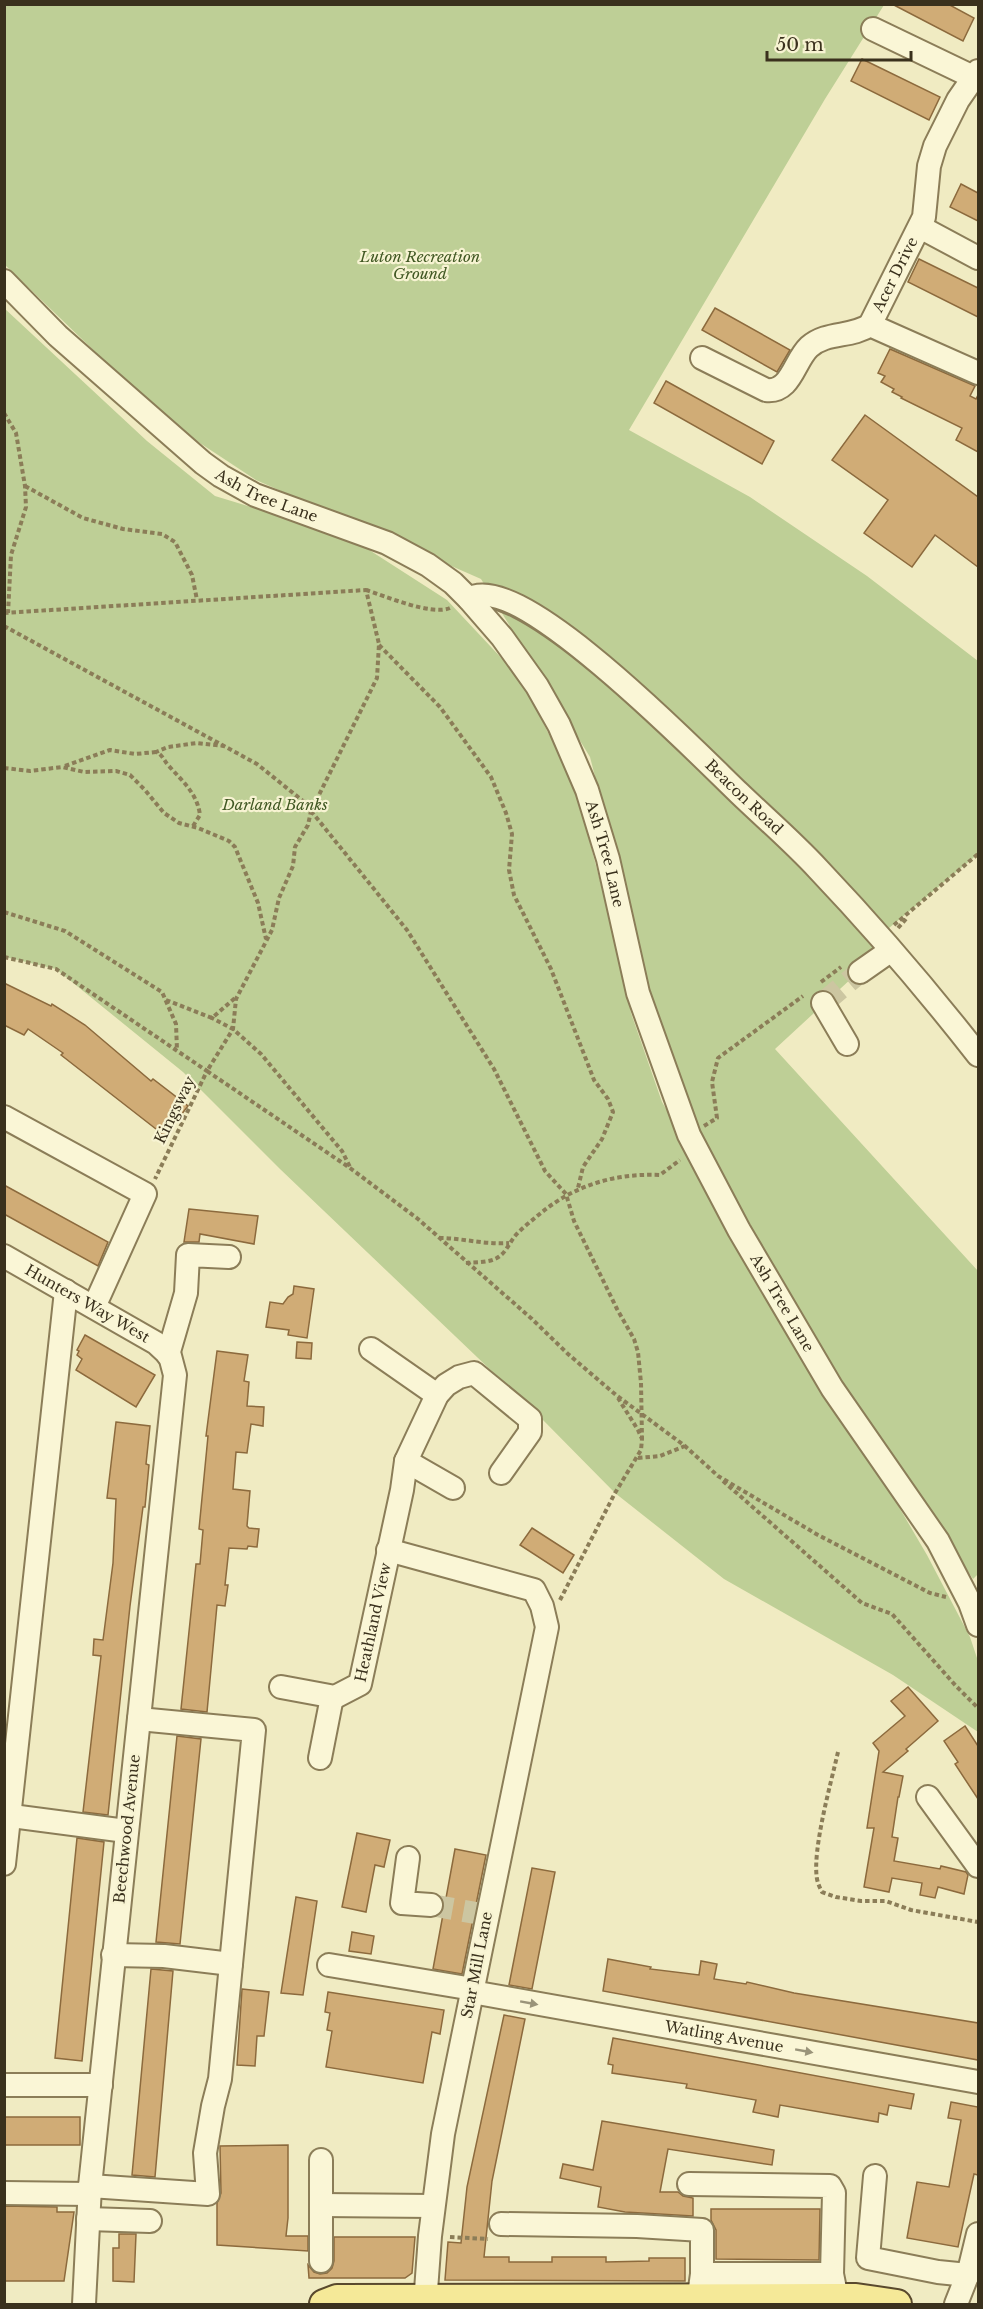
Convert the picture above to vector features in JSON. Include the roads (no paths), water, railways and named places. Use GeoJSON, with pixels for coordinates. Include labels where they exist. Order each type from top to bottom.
{"type":"FeatureCollection","features":[{"type":"Feature","properties":{"kind":"main road"},"geometry":{"type":"LineString","coordinates":[[324,2304],[337,2300],[425,2302],[700,2286],[806,2301],[834,2286],[856,2298],[897,2304]]}},
{"type":"Feature","properties":{"kind":"street"},"geometry":{"type":"LineString","coordinates":[[873,29],[976,74]]}},
{"type":"Feature","properties":{"kind":"street","name":"Acer Drive"},"geometry":{"type":"LineString","coordinates":[[702,358],[772,391],[783,386],[805,352],[814,344],[835,335],[855,333],[870,325],[924,217],[929,166],[945,122],[976,74]]}},
{"type":"Feature","properties":{"kind":"street"},"geometry":{"type":"LineString","coordinates":[[920,227],[978,258]]}},
{"type":"Feature","properties":{"kind":"street","name":"Ash Tree Lane"},"geometry":{"type":"LineString","coordinates":[[4,281],[58,336],[178,442],[221,476],[272,503],[387,543],[436,570],[470,599],[502,637],[537,686],[559,725],[582,777],[601,834],[638,993],[687,1144],[832,1388],[938,1541],[974,1601],[978,1625]]}},
{"type":"Feature","properties":{"kind":"street"},"geometry":{"type":"LineString","coordinates":[[870,325],[978,373]]}},
{"type":"Feature","properties":{"kind":"street","name":"Beacon Road"},"geometry":{"type":"LineString","coordinates":[[470,599],[478,595],[490,595],[511,602],[589,655],[639,697],[817,868],[978,1055]]}},
{"type":"Feature","properties":{"kind":"street"},"geometry":{"type":"LineString","coordinates":[[852,968],[884,944]]}},
{"type":"Feature","properties":{"kind":"street"},"geometry":{"type":"LineString","coordinates":[[816,994],[847,1044]]}},
{"type":"Feature","properties":{"kind":"street"},"geometry":{"type":"LineString","coordinates":[[4,1117],[145,1194],[94,1307]]}},
{"type":"Feature","properties":{"kind":"street"},"geometry":{"type":"LineString","coordinates":[[168,1355],[186,1293],[189,1255],[229,1257]]}},
{"type":"Feature","properties":{"kind":"street","name":"Hunters Way West"},"geometry":{"type":"LineString","coordinates":[[4,1256],[147,1337],[168,1355]]}},
{"type":"Feature","properties":{"kind":"street"},"geometry":{"type":"LineString","coordinates":[[4,1864],[7,1815],[66,1290]]}},
{"type":"Feature","properties":{"kind":"street"},"geometry":{"type":"LineString","coordinates":[[371,1349],[437,1395]]}},
{"type":"Feature","properties":{"kind":"street","name":"Beechwood Avenue"},"geometry":{"type":"LineString","coordinates":[[84,2304],[90,2190],[113,1954],[175,1380],[174,1368],[168,1355]]}},
{"type":"Feature","properties":{"kind":"street","name":"Heathland View"},"geometry":{"type":"LineString","coordinates":[[332,1697],[360,1684],[402,1490],[406,1461],[437,1395],[446,1385],[459,1377],[474,1372],[530,1419],[530,1432],[501,1473]]}},
{"type":"Feature","properties":{"kind":"street"},"geometry":{"type":"LineString","coordinates":[[406,1461],[453,1488]]}},
{"type":"Feature","properties":{"kind":"street","name":"Heathland View"},"geometry":{"type":"LineString","coordinates":[[388,1550],[534,1590],[542,1606],[547,1627]]}},
{"type":"Feature","properties":{"kind":"street","name":"Star Mill Lane"},"geometry":{"type":"LineString","coordinates":[[425,2302],[433,2206],[443,2134],[547,1627]]}},
{"type":"Feature","properties":{"kind":"street"},"geometry":{"type":"LineString","coordinates":[[281,1688],[332,1697],[320,1758]]}},
{"type":"Feature","properties":{"kind":"street"},"geometry":{"type":"LineString","coordinates":[[4,2193],[90,2190],[208,2193],[205,2153],[220,2079],[254,1730],[139,1719]]}},
{"type":"Feature","properties":{"kind":"street"},"geometry":{"type":"LineString","coordinates":[[928,1797],[978,1866]]}},
{"type":"Feature","properties":{"kind":"street"},"geometry":{"type":"LineString","coordinates":[[7,1815],[126,1831]]}},
{"type":"Feature","properties":{"kind":"street"},"geometry":{"type":"LineString","coordinates":[[408,1858],[402,1903],[431,1905]]}},
{"type":"Feature","properties":{"kind":"street"},"geometry":{"type":"LineString","coordinates":[[113,1954],[164,1956],[231,1964]]}},
{"type":"Feature","properties":{"kind":"street","name":"Watling Avenue"},"geometry":{"type":"LineString","coordinates":[[329,1965],[978,2082]]}},
{"type":"Feature","properties":{"kind":"street"},"geometry":{"type":"LineString","coordinates":[[4,2085],[101,2085]]}},
{"type":"Feature","properties":{"kind":"street"},"geometry":{"type":"LineString","coordinates":[[321,2160],[321,2261]]}},
{"type":"Feature","properties":{"kind":"street"},"geometry":{"type":"LineString","coordinates":[[874,2176],[868,2258],[938,2272],[968,2275]]}},
{"type":"Feature","properties":{"kind":"street"},"geometry":{"type":"LineString","coordinates":[[501,2224],[637,2226],[702,2230],[700,2286],[834,2286],[834,2193],[830,2186],[689,2184]]}},
{"type":"Feature","properties":{"kind":"street"},"geometry":{"type":"LineString","coordinates":[[321,2205],[433,2206]]}},
{"type":"Feature","properties":{"kind":"street"},"geometry":{"type":"LineString","coordinates":[[88,2219],[144,2221]]}},
{"type":"Feature","properties":{"kind":"street"},"geometry":{"type":"LineString","coordinates":[[956,2304],[968,2275],[978,2234]]}},
{"type":"Feature","properties":{"kind":"tunnel"},"geometry":{"type":"LineString","coordinates":[[823,1003],[860,972]]}},
{"type":"Feature","properties":{"kind":"tunnel"},"geometry":{"type":"LineString","coordinates":[[431,1905],[487,1915]]}},
{"type":"Feature","properties":{"kind":"park label","name":"Luton Recreation Ground"},"geometry":{"type":"Point","coordinates":[420,266]}},
{"type":"Feature","properties":{"kind":"park label","name":"Darland Banks"},"geometry":{"type":"Point","coordinates":[275,805]}}]}
